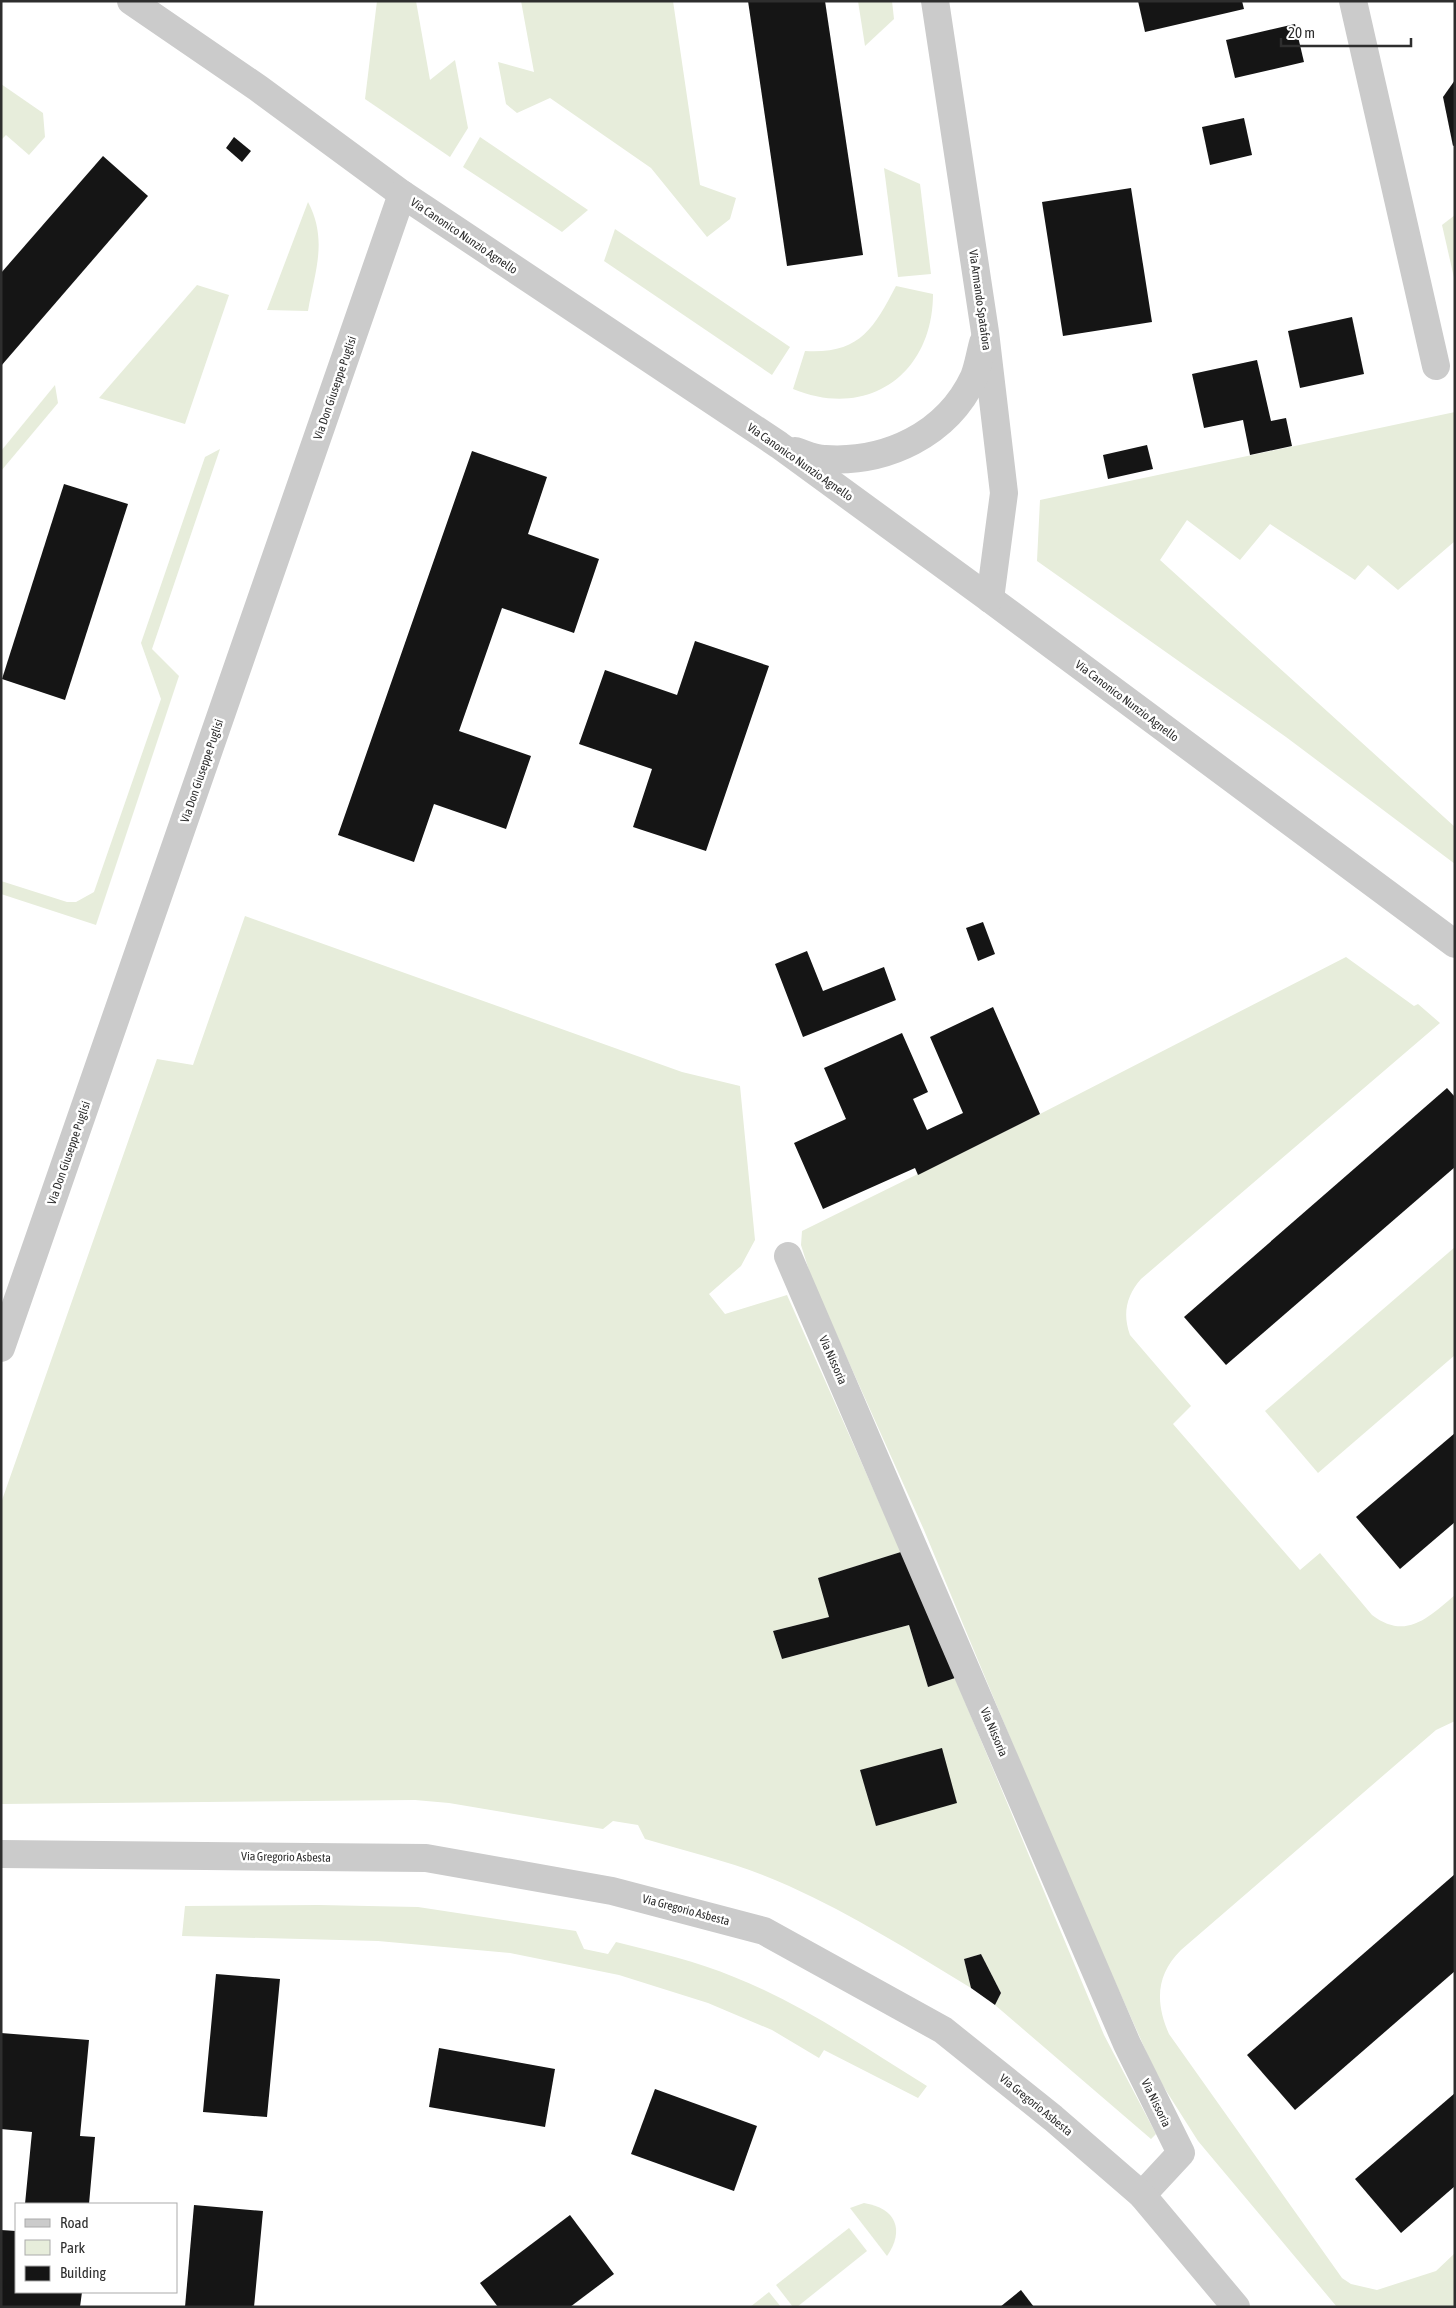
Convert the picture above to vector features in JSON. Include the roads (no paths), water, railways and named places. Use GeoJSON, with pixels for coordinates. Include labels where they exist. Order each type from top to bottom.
{"type":"FeatureCollection","features":[{"type":"Feature","properties":{"kind":"street","name":"Via Canonico Nunzio Agnello"},"geometry":{"type":"LineString","coordinates":[[131,1],[258,88],[402,194],[779,446],[990,599],[1455,944]]}},
{"type":"Feature","properties":{"kind":"street","name":"Via Armando Spatafora"},"geometry":{"type":"LineString","coordinates":[[935,1],[986,332],[1004,493],[990,599]]}},
{"type":"Feature","properties":{"kind":"street"},"geometry":{"type":"LineString","coordinates":[[1353,1],[1436,366]]}},
{"type":"Feature","properties":{"kind":"street","name":"Via Don Giuseppe Puglisi"},"geometry":{"type":"LineString","coordinates":[[1,1348],[402,194]]}},
{"type":"Feature","properties":{"kind":"street"},"geometry":{"type":"LineString","coordinates":[[779,446],[823,459],[868,458],[912,443],[948,415],[969,384],[974,376],[986,332]]}},
{"type":"Feature","properties":{"kind":"street","name":"Via Nissoria"},"geometry":{"type":"LineString","coordinates":[[788,1256],[1123,2035],[1181,2153],[1142,2195]]}},
{"type":"Feature","properties":{"kind":"street","name":"Via Gregorio Asbesta"},"geometry":{"type":"LineString","coordinates":[[1,1854],[426,1858],[612,1891],[764,1931],[943,2030],[1053,2118],[1142,2195],[1236,2307]]}}]}
